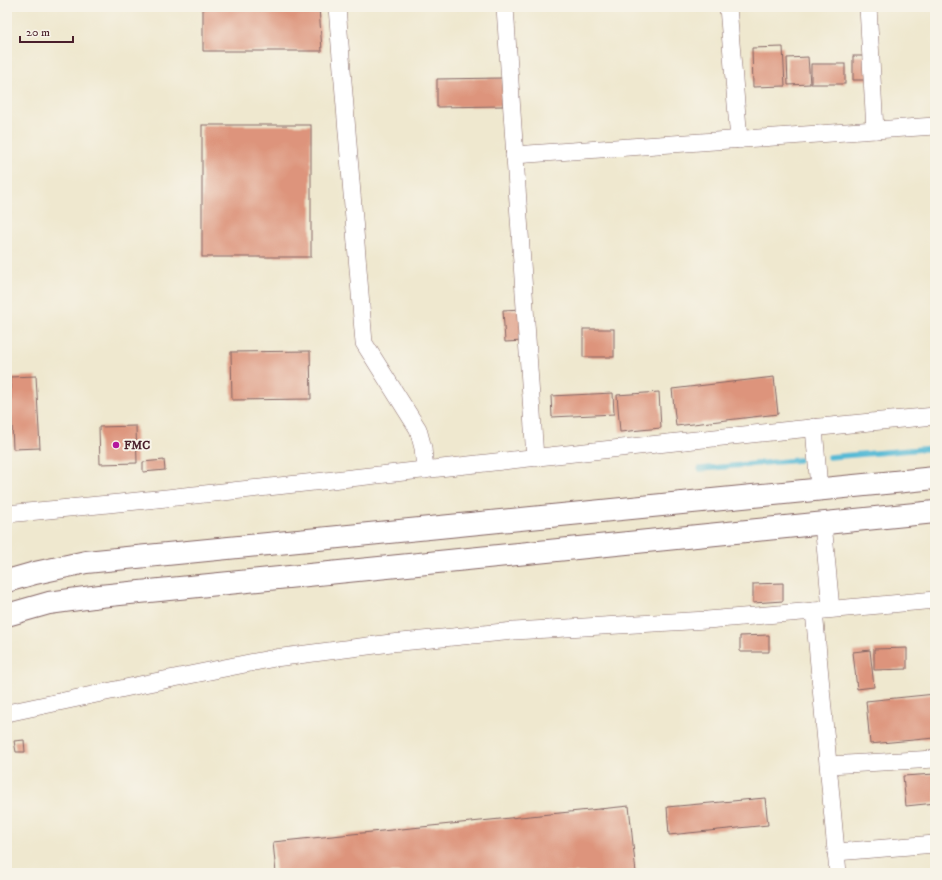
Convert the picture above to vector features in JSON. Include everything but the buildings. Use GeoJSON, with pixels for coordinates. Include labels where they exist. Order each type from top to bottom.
{"type":"FeatureCollection","features":[{"type":"Feature","properties":{"kind":"highway"},"geometry":{"type":"LineString","coordinates":[[7,581],[35,573],[86,562],[935,478]]}},
{"type":"Feature","properties":{"kind":"highway"},"geometry":{"type":"LineString","coordinates":[[7,615],[49,603],[100,596],[935,512]]}},
{"type":"Feature","properties":{"kind":"street"},"geometry":{"type":"LineString","coordinates":[[337,7],[364,342],[418,429],[425,470]]}},
{"type":"Feature","properties":{"kind":"street"},"geometry":{"type":"LineString","coordinates":[[504,7],[535,458]]}},
{"type":"Feature","properties":{"kind":"street"},"geometry":{"type":"LineString","coordinates":[[728,7],[739,140]]}},
{"type":"Feature","properties":{"kind":"street"},"geometry":{"type":"LineString","coordinates":[[868,7],[875,130]]}},
{"type":"Feature","properties":{"kind":"street"},"geometry":{"type":"LineString","coordinates":[[514,155],[935,126]]}},
{"type":"Feature","properties":{"kind":"street"},"geometry":{"type":"LineString","coordinates":[[7,514],[205,494],[814,427],[935,416]]}},
{"type":"Feature","properties":{"kind":"street"},"geometry":{"type":"LineString","coordinates":[[814,427],[819,490]]}},
{"type":"Feature","properties":{"kind":"street"},"geometry":{"type":"LineString","coordinates":[[823,523],[831,609]]}},
{"type":"Feature","properties":{"kind":"street"},"geometry":{"type":"LineString","coordinates":[[7,713],[275,658],[368,646],[514,631],[707,620],[935,600]]}},
{"type":"Feature","properties":{"kind":"street"},"geometry":{"type":"LineString","coordinates":[[814,611],[838,873]]}},
{"type":"Feature","properties":{"kind":"street"},"geometry":{"type":"LineString","coordinates":[[829,765],[935,759]]}},
{"type":"Feature","properties":{"kind":"street"},"geometry":{"type":"LineString","coordinates":[[836,852],[935,844]]}},
{"type":"Feature","properties":{"kind":"waterway"},"geometry":{"type":"LineString","coordinates":[[829,457],[935,448]]}},
{"type":"Feature","properties":{"kind":"waterway"},"geometry":{"type":"LineString","coordinates":[[700,469],[799,460]]}},
{"type":"Feature","properties":{"kind":"place","name":"FMC"},"geometry":{"type":"Point","coordinates":[116,445]}}]}
